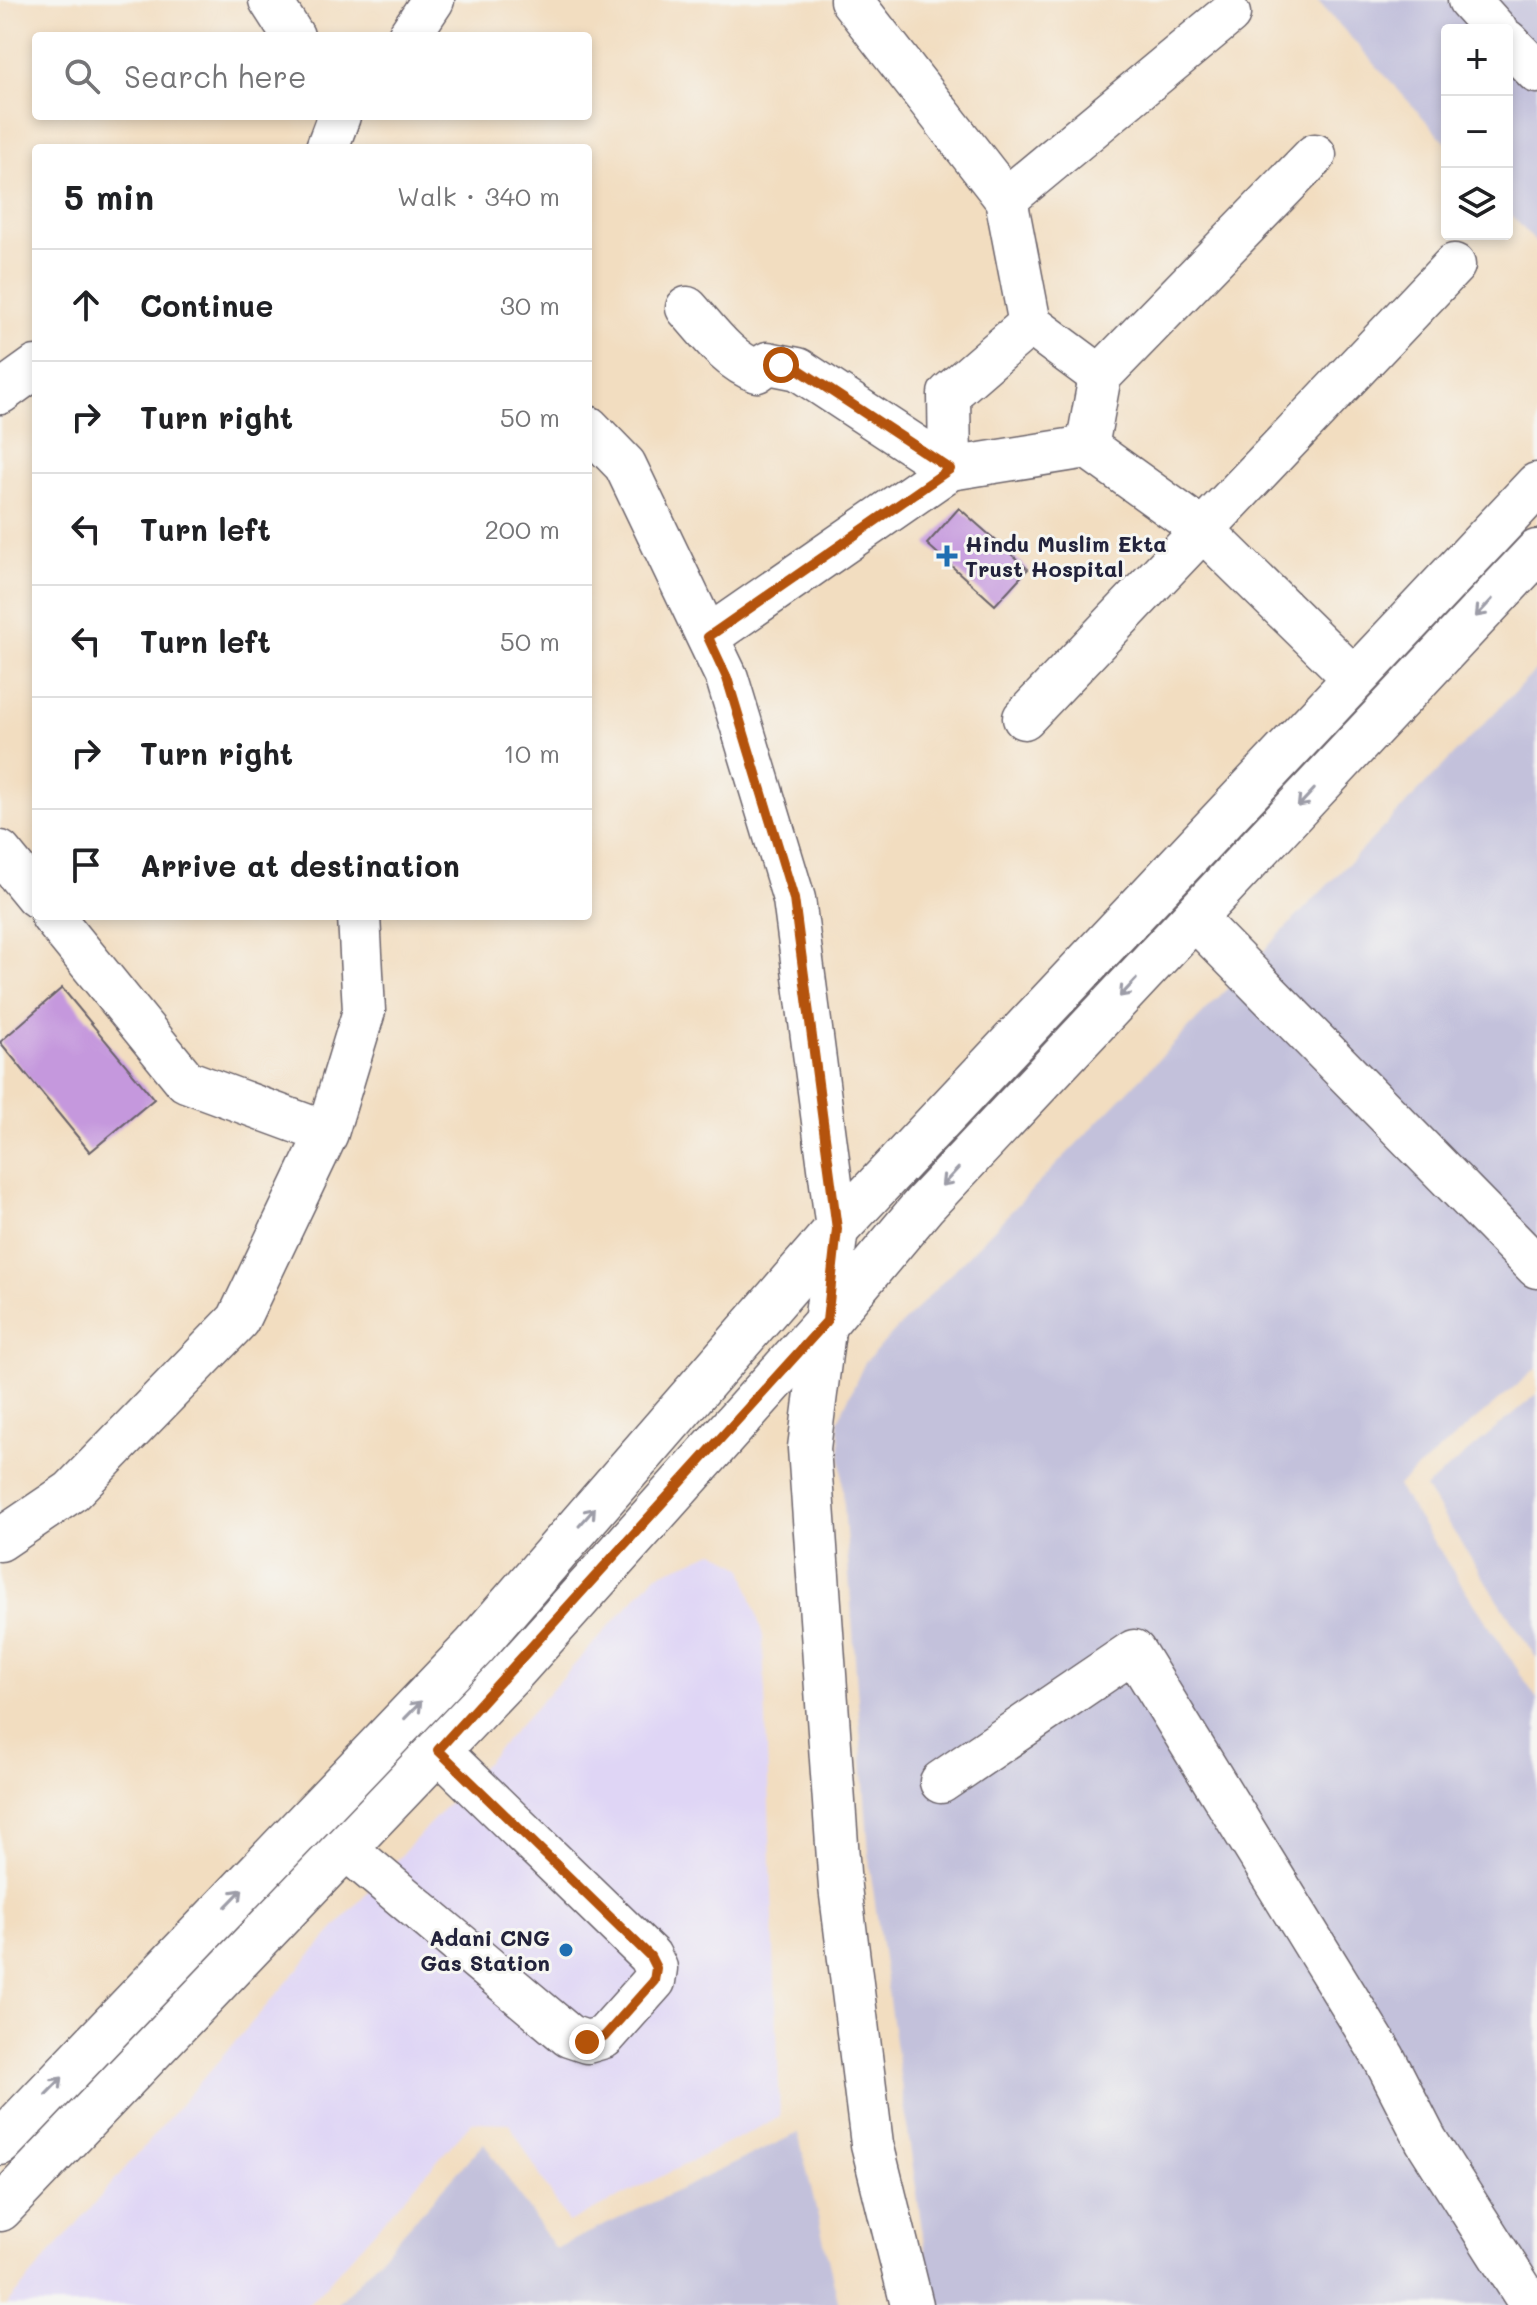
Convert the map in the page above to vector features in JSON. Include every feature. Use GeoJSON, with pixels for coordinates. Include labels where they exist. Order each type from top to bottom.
{"type":"FeatureCollection","features":[{"type":"Feature","properties":{"kind":"main road"},"geometry":{"type":"LineString","coordinates":[[0,2143],[475,1646],[837,1229],[1537,485]]}},
{"type":"Feature","properties":{"kind":"main road"},"geometry":{"type":"LineString","coordinates":[[0,2209],[438,1750],[827,1321],[924,1205],[1537,552]]}},
{"type":"Feature","properties":{"kind":"street"},"geometry":{"type":"LineString","coordinates":[[270,0],[290,32]]}},
{"type":"Feature","properties":{"kind":"street"},"geometry":{"type":"LineString","coordinates":[[412,32],[433,0]]}},
{"type":"Feature","properties":{"kind":"street"},"geometry":{"type":"LineString","coordinates":[[851,0],[1006,199],[1030,324],[1100,376]]}},
{"type":"Feature","properties":{"kind":"street"},"geometry":{"type":"LineString","coordinates":[[1469,0],[1491,24]]}},
{"type":"Feature","properties":{"kind":"street"},"geometry":{"type":"LineString","coordinates":[[1006,199],[1229,14]]}},
{"type":"Feature","properties":{"kind":"street"},"geometry":{"type":"LineString","coordinates":[[1513,47],[1537,72]]}},
{"type":"Feature","properties":{"kind":"street"},"geometry":{"type":"LineString","coordinates":[[328,144],[338,120]]}},
{"type":"Feature","properties":{"kind":"street"},"geometry":{"type":"LineString","coordinates":[[1087,447],[1100,376],[1315,155]]}},
{"type":"Feature","properties":{"kind":"street"},"geometry":{"type":"LineString","coordinates":[[1024,718],[1454,265]]}},
{"type":"Feature","properties":{"kind":"street"},"geometry":{"type":"LineString","coordinates":[[687,308],[730,355],[747,367],[757,371],[768,363],[798,369],[950,469]]}},
{"type":"Feature","properties":{"kind":"street"},"geometry":{"type":"LineString","coordinates":[[950,469],[949,394],[1030,324]]}},
{"type":"Feature","properties":{"kind":"street"},"geometry":{"type":"LineString","coordinates":[[0,393],[32,370]]}},
{"type":"Feature","properties":{"kind":"street"},"geometry":{"type":"LineString","coordinates":[[592,431],[625,465],[727,678],[794,899],[837,1229],[809,1448],[840,1887],[872,2144],[912,2305]]}},
{"type":"Feature","properties":{"kind":"street"},"geometry":{"type":"LineString","coordinates":[[708,637],[950,469],[1087,447],[1204,531],[1355,679]]}},
{"type":"Feature","properties":{"kind":"street"},"geometry":{"type":"LineString","coordinates":[[0,852],[32,891]]}},
{"type":"Feature","properties":{"kind":"street"},"geometry":{"type":"LineString","coordinates":[[1194,918],[1537,1267]]}},
{"type":"Feature","properties":{"kind":"street"},"geometry":{"type":"LineString","coordinates":[[55,920],[186,1081],[327,1133]]}},
{"type":"Feature","properties":{"kind":"street"},"geometry":{"type":"LineString","coordinates":[[0,1540],[72,1491],[238,1320],[327,1133],[364,1011],[359,920]]}},
{"type":"Feature","properties":{"kind":"street"},"geometry":{"type":"LineString","coordinates":[[941,1782],[1134,1651],[1384,2058],[1426,2140],[1531,2305]]}},
{"type":"Feature","properties":{"kind":"street"},"geometry":{"type":"LineString","coordinates":[[345,1848],[569,2036],[587,2042],[604,2037],[654,1981],[656,1968],[650,1956],[438,1750]]}},
{"type":"Feature","properties":{"kind":"shaded area"},"geometry":{"type":"Polygon","coordinates":[[[1317,0],[1537,0],[1537,244],[1513,217],[1513,24],[1441,24],[1441,137],[1317,0]]]}},
{"type":"Feature","properties":{"kind":"shaded area"},"geometry":{"type":"Polygon","coordinates":[[[1537,669],[1537,1368],[1397,1486],[1537,1699],[1537,2305],[938,2305],[930,2285],[870,1868],[838,1421],[865,1362],[1537,669]]]}},
{"type":"Feature","properties":{"kind":"shaded area"},"geometry":{"type":"Polygon","coordinates":[[[1537,1394],[1537,1659],[1425,1488],[1537,1394]]]}},
{"type":"Feature","properties":{"kind":"shaded area"},"geometry":{"type":"Polygon","coordinates":[[[715,1551],[743,1568],[763,1636],[780,2117],[568,2223],[509,2123],[472,2122],[308,2305],[6,2305],[314,1951],[656,1575],[715,1551]]]}},
{"type":"Feature","properties":{"kind":"shaded area"},"geometry":{"type":"Polygon","coordinates":[[[798,2133],[839,2305],[337,2305],[484,2143],[555,2249],[798,2133]]]}},
{"type":"Feature","properties":{"kind":"building"},"geometry":{"type":"Polygon","coordinates":[[[959,508],[1028,569],[995,605],[927,544],[959,508]]]}},
{"type":"Feature","properties":{"kind":"building"},"geometry":{"type":"Polygon","coordinates":[[[62,988],[154,1099],[90,1152],[0,1042],[62,988]]]}},
{"type":"Feature","properties":{"kind":"place","name":"Hindu Muslim Ekta Trust Hospital"},"geometry":{"type":"Point","coordinates":[947,556]}},
{"type":"Feature","properties":{"kind":"place","name":"Adani CNG Gas Station"},"geometry":{"type":"Point","coordinates":[566,1950]}},
{"type":"Feature","properties":{"kind":"route"},"geometry":{"type":"LineString","coordinates":[[587,2042],[604,2037],[654,1981],[656,1968],[650,1956],[438,1750],[509,1676],[827,1321],[837,1229],[794,899],[727,678],[708,637],[950,469],[798,369],[781,365]]}}]}
